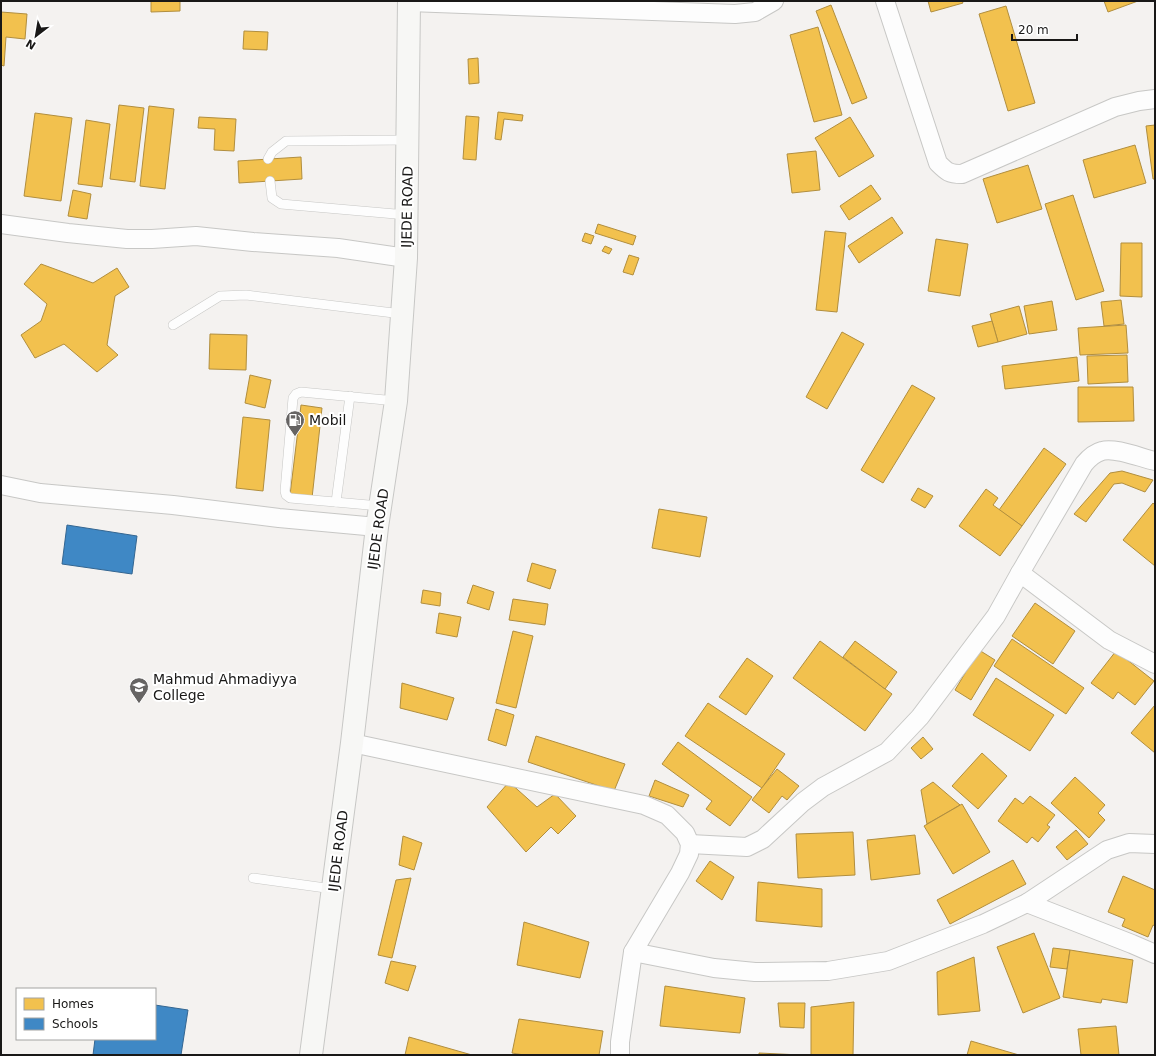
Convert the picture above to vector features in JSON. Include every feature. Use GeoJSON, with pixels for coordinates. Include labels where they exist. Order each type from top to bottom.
{"type":"FeatureCollection","features":[{"type":"Feature","properties":{"kind":"main road","name":"IJEDE ROAD"},"geometry":{"type":"LineString","coordinates":[[311,1055],[352,743],[378,517],[396,401],[406,258],[409,2]]}},
{"type":"Feature","properties":{"kind":"street"},"geometry":{"type":"LineString","coordinates":[[409,2],[735,14],[755,12],[774,1]]}},
{"type":"Feature","properties":{"kind":"street"},"geometry":{"type":"LineString","coordinates":[[885,1],[938,163],[946,171],[952,174],[962,174],[1115,107],[1139,100],[1155,99]]}},
{"type":"Feature","properties":{"kind":"street"},"geometry":{"type":"LineString","coordinates":[[1,224],[68,233],[127,238],[152,239],[196,236],[338,248],[406,258]]}},
{"type":"Feature","properties":{"kind":"street"},"geometry":{"type":"LineString","coordinates":[[690,844],[747,847],[763,840],[803,802],[823,786],[887,752],[920,717],[996,616],[1084,464],[1092,456],[1103,450],[1117,451],[1155,461]]}},
{"type":"Feature","properties":{"kind":"street"},"geometry":{"type":"LineString","coordinates":[[1,485],[40,493],[173,505],[279,518],[378,517]]}},
{"type":"Feature","properties":{"kind":"street"},"geometry":{"type":"LineString","coordinates":[[1020,573],[1109,640],[1155,664]]}},
{"type":"Feature","properties":{"kind":"street"},"geometry":{"type":"LineString","coordinates":[[352,743],[644,805],[668,815],[685,833],[690,844],[689,854],[680,873],[633,952],[620,1042],[620,1055]]}},
{"type":"Feature","properties":{"kind":"street"},"geometry":{"type":"LineString","coordinates":[[633,952],[721,969],[755,972],[828,971],[888,961],[983,924],[1027,903],[1107,850],[1129,843],[1155,844]]}},
{"type":"Feature","properties":{"kind":"street"},"geometry":{"type":"LineString","coordinates":[[1027,903],[1155,954]]}},
{"type":"Feature","properties":{"kind":"lane"},"geometry":{"type":"LineString","coordinates":[[268,159],[272,152],[286,141],[408,140]]}},
{"type":"Feature","properties":{"kind":"lane"},"geometry":{"type":"LineString","coordinates":[[270,181],[272,198],[280,204],[407,215]]}},
{"type":"Feature","properties":{"kind":"lane"},"geometry":{"type":"LineString","coordinates":[[173,325],[220,296],[246,295],[402,314]]}},
{"type":"Feature","properties":{"kind":"lane"},"geometry":{"type":"LineString","coordinates":[[378,517],[336,502],[290,498],[286,495],[285,492],[293,398],[296,394],[302,392],[396,401]]}},
{"type":"Feature","properties":{"kind":"lane"},"geometry":{"type":"LineString","coordinates":[[336,502],[350,396]]}},
{"type":"Feature","properties":{"kind":"lane"},"geometry":{"type":"LineString","coordinates":[[253,878],[333,889]]}},
{"type":"Feature","properties":{"kind":"building: Homes"},"geometry":{"type":"Polygon","coordinates":[[[151,1],[180,1],[180,11],[151,12],[151,1]]]}},
{"type":"Feature","properties":{"kind":"building: Homes"},"geometry":{"type":"Polygon","coordinates":[[[928,1],[962,1],[963,3],[931,12],[928,1]]]}},
{"type":"Feature","properties":{"kind":"building: Homes"},"geometry":{"type":"Polygon","coordinates":[[[1104,1],[1138,1],[1108,12],[1104,1]]]}},
{"type":"Feature","properties":{"kind":"building: Homes"},"geometry":{"type":"Polygon","coordinates":[[[831,5],[867,98],[852,104],[816,11],[831,5]]]}},
{"type":"Feature","properties":{"kind":"building: Homes"},"geometry":{"type":"Polygon","coordinates":[[[1006,6],[1035,103],[1008,111],[979,14],[1006,6]]]}},
{"type":"Feature","properties":{"kind":"building: Homes"},"geometry":{"type":"Polygon","coordinates":[[[1,12],[27,14],[25,39],[6,37],[4,66],[1,65],[1,12]]]}},
{"type":"Feature","properties":{"kind":"building: Homes"},"geometry":{"type":"Polygon","coordinates":[[[818,27],[842,115],[814,122],[790,35],[818,27]]]}},
{"type":"Feature","properties":{"kind":"building: Homes"},"geometry":{"type":"Polygon","coordinates":[[[244,31],[268,32],[267,50],[243,49],[244,31]]]}},
{"type":"Feature","properties":{"kind":"building: Homes"},"geometry":{"type":"Polygon","coordinates":[[[478,58],[479,83],[469,84],[468,59],[478,58]]]}},
{"type":"Feature","properties":{"kind":"building: Homes"},"geometry":{"type":"Polygon","coordinates":[[[119,105],[144,108],[135,182],[110,179],[119,105]]]}},
{"type":"Feature","properties":{"kind":"building: Homes"},"geometry":{"type":"Polygon","coordinates":[[[149,106],[174,109],[165,189],[140,186],[149,106]]]}},
{"type":"Feature","properties":{"kind":"building: Homes"},"geometry":{"type":"Polygon","coordinates":[[[498,112],[523,115],[522,121],[504,119],[501,140],[495,139],[498,112]]]}},
{"type":"Feature","properties":{"kind":"building: Homes"},"geometry":{"type":"Polygon","coordinates":[[[35,113],[72,118],[61,201],[24,196],[35,113]]]}},
{"type":"Feature","properties":{"kind":"building: Homes"},"geometry":{"type":"Polygon","coordinates":[[[466,116],[479,117],[476,160],[463,159],[466,116]]]}},
{"type":"Feature","properties":{"kind":"building: Homes"},"geometry":{"type":"Polygon","coordinates":[[[199,117],[236,119],[234,151],[214,150],[215,129],[198,128],[199,117]]]}},
{"type":"Feature","properties":{"kind":"building: Homes"},"geometry":{"type":"Polygon","coordinates":[[[850,117],[874,156],[839,177],[815,138],[850,117]]]}},
{"type":"Feature","properties":{"kind":"building: Homes"},"geometry":{"type":"Polygon","coordinates":[[[86,120],[110,124],[102,187],[78,184],[86,120]]]}},
{"type":"Feature","properties":{"kind":"building: Homes"},"geometry":{"type":"Polygon","coordinates":[[[1155,125],[1155,179],[1153,179],[1146,126],[1155,125]]]}},
{"type":"Feature","properties":{"kind":"building: Homes"},"geometry":{"type":"Polygon","coordinates":[[[1135,145],[1146,183],[1094,198],[1083,160],[1135,145]]]}},
{"type":"Feature","properties":{"kind":"building: Homes"},"geometry":{"type":"Polygon","coordinates":[[[816,151],[820,190],[792,193],[787,154],[816,151]]]}},
{"type":"Feature","properties":{"kind":"building: Homes"},"geometry":{"type":"Polygon","coordinates":[[[301,157],[302,179],[239,183],[238,161],[301,157]]]}},
{"type":"Feature","properties":{"kind":"building: Homes"},"geometry":{"type":"Polygon","coordinates":[[[1028,165],[1042,209],[997,223],[983,179],[1028,165]]]}},
{"type":"Feature","properties":{"kind":"building: Homes"},"geometry":{"type":"Polygon","coordinates":[[[871,185],[881,199],[849,220],[840,206],[871,185]]]}},
{"type":"Feature","properties":{"kind":"building: Homes"},"geometry":{"type":"Polygon","coordinates":[[[73,190],[91,194],[87,219],[68,216],[73,190]]]}},
{"type":"Feature","properties":{"kind":"building: Homes"},"geometry":{"type":"Polygon","coordinates":[[[1073,195],[1104,291],[1076,300],[1045,204],[1073,195]]]}},
{"type":"Feature","properties":{"kind":"building: Homes"},"geometry":{"type":"Polygon","coordinates":[[[892,217],[903,233],[859,263],[848,246],[892,217]]]}},
{"type":"Feature","properties":{"kind":"building: Homes"},"geometry":{"type":"Polygon","coordinates":[[[598,224],[636,236],[633,245],[595,233],[598,224]]]}},
{"type":"Feature","properties":{"kind":"building: Homes"},"geometry":{"type":"Polygon","coordinates":[[[825,231],[846,233],[837,312],[816,310],[825,231]]]}},
{"type":"Feature","properties":{"kind":"building: Homes"},"geometry":{"type":"Polygon","coordinates":[[[585,233],[594,236],[591,244],[582,241],[585,233]]]}},
{"type":"Feature","properties":{"kind":"building: Homes"},"geometry":{"type":"Polygon","coordinates":[[[936,239],[968,244],[960,296],[928,291],[936,239]]]}},
{"type":"Feature","properties":{"kind":"building: Homes"},"geometry":{"type":"Polygon","coordinates":[[[1121,243],[1142,243],[1142,297],[1120,296],[1121,243]]]}},
{"type":"Feature","properties":{"kind":"building: Homes"},"geometry":{"type":"Polygon","coordinates":[[[605,246],[612,249],[609,254],[602,251],[605,246]]]}},
{"type":"Feature","properties":{"kind":"building: Homes"},"geometry":{"type":"Polygon","coordinates":[[[629,255],[639,258],[633,275],[623,272],[629,255]]]}},
{"type":"Feature","properties":{"kind":"building: Homes"},"geometry":{"type":"Polygon","coordinates":[[[41,264],[93,283],[117,268],[129,287],[115,296],[107,345],[118,355],[97,372],[64,344],[35,358],[21,335],[41,321],[47,304],[24,284],[41,264]]]}},
{"type":"Feature","properties":{"kind":"building: Homes"},"geometry":{"type":"Polygon","coordinates":[[[1121,300],[1124,324],[1104,326],[1101,302],[1121,300]]]}},
{"type":"Feature","properties":{"kind":"building: Homes"},"geometry":{"type":"Polygon","coordinates":[[[1052,301],[1057,330],[1029,334],[1024,306],[1052,301]]]}},
{"type":"Feature","properties":{"kind":"building: Homes"},"geometry":{"type":"Polygon","coordinates":[[[1019,306],[1027,334],[998,342],[990,314],[1019,306]]]}},
{"type":"Feature","properties":{"kind":"building: Homes"},"geometry":{"type":"Polygon","coordinates":[[[992,321],[998,342],[978,347],[972,326],[992,321]]]}},
{"type":"Feature","properties":{"kind":"building: Homes"},"geometry":{"type":"Polygon","coordinates":[[[1126,325],[1128,353],[1080,355],[1078,328],[1126,325]]]}},
{"type":"Feature","properties":{"kind":"building: Homes"},"geometry":{"type":"Polygon","coordinates":[[[842,332],[864,344],[827,409],[806,397],[842,332]]]}},
{"type":"Feature","properties":{"kind":"building: Homes"},"geometry":{"type":"Polygon","coordinates":[[[210,334],[247,335],[246,370],[209,369],[210,334]]]}},
{"type":"Feature","properties":{"kind":"building: Homes"},"geometry":{"type":"Polygon","coordinates":[[[1127,355],[1128,382],[1088,384],[1087,356],[1127,355]]]}},
{"type":"Feature","properties":{"kind":"building: Homes"},"geometry":{"type":"Polygon","coordinates":[[[1077,357],[1079,381],[1005,389],[1002,366],[1077,357]]]}},
{"type":"Feature","properties":{"kind":"building: Homes"},"geometry":{"type":"Polygon","coordinates":[[[250,375],[271,380],[265,408],[245,403],[250,375]]]}},
{"type":"Feature","properties":{"kind":"building: Homes"},"geometry":{"type":"Polygon","coordinates":[[[912,385],[935,398],[883,483],[861,470],[912,385]]]}},
{"type":"Feature","properties":{"kind":"building: Homes"},"geometry":{"type":"Polygon","coordinates":[[[1078,387],[1133,387],[1134,421],[1078,422],[1078,387]]]}},
{"type":"Feature","properties":{"kind":"building: Homes"},"geometry":{"type":"Polygon","coordinates":[[[301,405],[322,408],[312,498],[290,495],[301,405]]]}},
{"type":"Feature","properties":{"kind":"building: Homes"},"geometry":{"type":"Polygon","coordinates":[[[243,417],[270,420],[263,491],[236,488],[243,417]]]}},
{"type":"Feature","properties":{"kind":"building: Homes"},"geometry":{"type":"Polygon","coordinates":[[[1044,448],[1066,464],[1022,526],[999,510],[1044,448]]]}},
{"type":"Feature","properties":{"kind":"building: Homes"},"geometry":{"type":"Polygon","coordinates":[[[1122,471],[1153,480],[1145,492],[1122,483],[1114,484],[1086,522],[1074,514],[1110,473],[1122,471]]]}},
{"type":"Feature","properties":{"kind":"building: Homes"},"geometry":{"type":"Polygon","coordinates":[[[918,488],[933,496],[925,508],[911,500],[918,488]]]}},
{"type":"Feature","properties":{"kind":"building: Homes"},"geometry":{"type":"Polygon","coordinates":[[[986,489],[998,498],[993,505],[1022,526],[1000,556],[959,526],[986,489]]]}},
{"type":"Feature","properties":{"kind":"building: Homes"},"geometry":{"type":"Polygon","coordinates":[[[1153,503],[1155,505],[1155,566],[1123,540],[1153,503]]]}},
{"type":"Feature","properties":{"kind":"building: Homes"},"geometry":{"type":"Polygon","coordinates":[[[659,509],[707,517],[700,557],[652,548],[659,509]]]}},
{"type":"Feature","properties":{"kind":"building: Homes"},"geometry":{"type":"Polygon","coordinates":[[[532,563],[556,570],[550,589],[527,581],[532,563]]]}},
{"type":"Feature","properties":{"kind":"building: Homes"},"geometry":{"type":"Polygon","coordinates":[[[473,585],[494,592],[489,610],[467,603],[473,585]]]}},
{"type":"Feature","properties":{"kind":"building: Homes"},"geometry":{"type":"Polygon","coordinates":[[[423,590],[441,593],[440,606],[421,603],[423,590]]]}},
{"type":"Feature","properties":{"kind":"building: Homes"},"geometry":{"type":"Polygon","coordinates":[[[513,599],[548,604],[545,625],[509,620],[513,599]]]}},
{"type":"Feature","properties":{"kind":"building: Homes"},"geometry":{"type":"Polygon","coordinates":[[[1035,603],[1075,631],[1053,664],[1012,636],[1035,603]]]}},
{"type":"Feature","properties":{"kind":"building: Homes"},"geometry":{"type":"Polygon","coordinates":[[[439,613],[461,617],[457,637],[436,633],[439,613]]]}},
{"type":"Feature","properties":{"kind":"building: Homes"},"geometry":{"type":"Polygon","coordinates":[[[513,631],[533,636],[516,708],[496,703],[513,631]]]}},
{"type":"Feature","properties":{"kind":"building: Homes"},"geometry":{"type":"Polygon","coordinates":[[[1012,639],[1084,688],[1066,714],[994,666],[1012,639]]]}},
{"type":"Feature","properties":{"kind":"building: Homes"},"geometry":{"type":"Polygon","coordinates":[[[820,641],[892,694],[865,731],[793,678],[820,641]]]}},
{"type":"Feature","properties":{"kind":"building: Homes"},"geometry":{"type":"Polygon","coordinates":[[[855,641],[897,672],[885,689],[843,657],[855,641]]]}},
{"type":"Feature","properties":{"kind":"building: Homes"},"geometry":{"type":"Polygon","coordinates":[[[979,650],[995,660],[971,700],[955,690],[979,650]]]}},
{"type":"Feature","properties":{"kind":"building: Homes"},"geometry":{"type":"Polygon","coordinates":[[[1116,651],[1154,681],[1135,705],[1118,692],[1113,699],[1091,683],[1116,651]]]}},
{"type":"Feature","properties":{"kind":"building: Homes"},"geometry":{"type":"Polygon","coordinates":[[[747,658],[773,676],[746,715],[719,697],[747,658]]]}},
{"type":"Feature","properties":{"kind":"building: Homes"},"geometry":{"type":"Polygon","coordinates":[[[996,678],[1054,715],[1030,751],[973,715],[996,678]]]}},
{"type":"Feature","properties":{"kind":"building: Homes"},"geometry":{"type":"Polygon","coordinates":[[[402,683],[454,698],[447,720],[400,708],[402,683]]]}},
{"type":"Feature","properties":{"kind":"building: Homes"},"geometry":{"type":"Polygon","coordinates":[[[708,703],[785,754],[762,788],[685,736],[708,703]]]}},
{"type":"Feature","properties":{"kind":"building: Homes"},"geometry":{"type":"Polygon","coordinates":[[[1155,705],[1155,753],[1131,733],[1155,705]]]}},
{"type":"Feature","properties":{"kind":"building: Homes"},"geometry":{"type":"Polygon","coordinates":[[[496,709],[514,715],[506,746],[488,740],[496,709]]]}},
{"type":"Feature","properties":{"kind":"building: Homes"},"geometry":{"type":"Polygon","coordinates":[[[536,736],[625,764],[614,791],[528,762],[536,736]]]}},
{"type":"Feature","properties":{"kind":"building: Homes"},"geometry":{"type":"Polygon","coordinates":[[[923,737],[933,749],[921,759],[911,748],[923,737]]]}},
{"type":"Feature","properties":{"kind":"building: Homes"},"geometry":{"type":"Polygon","coordinates":[[[678,742],[752,797],[730,826],[706,809],[712,801],[662,764],[678,742]]]}},
{"type":"Feature","properties":{"kind":"building: Homes"},"geometry":{"type":"Polygon","coordinates":[[[982,753],[1007,776],[978,809],[952,786],[982,753]]]}},
{"type":"Feature","properties":{"kind":"building: Homes"},"geometry":{"type":"Polygon","coordinates":[[[777,769],[799,786],[787,800],[782,796],[769,813],[752,800],[777,769]]]}},
{"type":"Feature","properties":{"kind":"building: Homes"},"geometry":{"type":"Polygon","coordinates":[[[1075,777],[1105,805],[1098,813],[1105,820],[1089,838],[1051,803],[1075,777]]]}},
{"type":"Feature","properties":{"kind":"building: Homes"},"geometry":{"type":"Polygon","coordinates":[[[655,780],[689,795],[683,807],[649,796],[655,780]]]}},
{"type":"Feature","properties":{"kind":"building: Homes"},"geometry":{"type":"Polygon","coordinates":[[[509,782],[537,807],[555,794],[576,816],[558,834],[551,827],[526,852],[487,807],[509,782]]]}},
{"type":"Feature","properties":{"kind":"building: Homes"},"geometry":{"type":"Polygon","coordinates":[[[933,782],[960,805],[927,824],[921,790],[933,782]]]}},
{"type":"Feature","properties":{"kind":"building: Homes"},"geometry":{"type":"Polygon","coordinates":[[[1030,796],[1055,815],[1047,825],[1050,827],[1038,842],[1032,837],[1027,843],[998,821],[1015,798],[1023,804],[1030,796]]]}},
{"type":"Feature","properties":{"kind":"building: Homes"},"geometry":{"type":"Polygon","coordinates":[[[962,804],[990,852],[953,874],[924,826],[962,804]]]}},
{"type":"Feature","properties":{"kind":"building: Homes"},"geometry":{"type":"Polygon","coordinates":[[[1076,830],[1088,844],[1067,860],[1056,847],[1076,830]]]}},
{"type":"Feature","properties":{"kind":"building: Homes"},"geometry":{"type":"Polygon","coordinates":[[[853,832],[855,875],[798,878],[796,834],[853,832]]]}},
{"type":"Feature","properties":{"kind":"building: Homes"},"geometry":{"type":"Polygon","coordinates":[[[915,835],[920,874],[871,880],[867,840],[915,835]]]}},
{"type":"Feature","properties":{"kind":"building: Homes"},"geometry":{"type":"Polygon","coordinates":[[[403,836],[422,843],[414,870],[399,865],[403,836]]]}},
{"type":"Feature","properties":{"kind":"building: Homes"},"geometry":{"type":"Polygon","coordinates":[[[1013,860],[1026,884],[950,924],[937,900],[1013,860]]]}},
{"type":"Feature","properties":{"kind":"building: Homes"},"geometry":{"type":"Polygon","coordinates":[[[710,861],[734,877],[722,900],[696,881],[710,861]]]}},
{"type":"Feature","properties":{"kind":"building: Homes"},"geometry":{"type":"Polygon","coordinates":[[[1123,876],[1155,890],[1155,926],[1153,925],[1148,937],[1122,926],[1125,919],[1108,912],[1123,876]]]}},
{"type":"Feature","properties":{"kind":"building: Homes"},"geometry":{"type":"Polygon","coordinates":[[[411,878],[392,958],[378,955],[396,880],[411,878]]]}},
{"type":"Feature","properties":{"kind":"building: Homes"},"geometry":{"type":"Polygon","coordinates":[[[758,882],[822,889],[822,927],[756,921],[758,882]]]}},
{"type":"Feature","properties":{"kind":"building: Homes"},"geometry":{"type":"Polygon","coordinates":[[[524,922],[589,942],[580,978],[517,965],[524,922]]]}},
{"type":"Feature","properties":{"kind":"building: Homes"},"geometry":{"type":"Polygon","coordinates":[[[1034,933],[1060,998],[1023,1013],[997,947],[1034,933]]]}},
{"type":"Feature","properties":{"kind":"building: Homes"},"geometry":{"type":"Polygon","coordinates":[[[1053,948],[1070,950],[1067,969],[1050,967],[1053,948]]]}},
{"type":"Feature","properties":{"kind":"building: Homes"},"geometry":{"type":"Polygon","coordinates":[[[1070,950],[1133,960],[1127,1003],[1102,999],[1101,1003],[1063,997],[1070,950]]]}},
{"type":"Feature","properties":{"kind":"building: Homes"},"geometry":{"type":"Polygon","coordinates":[[[974,957],[980,1011],[938,1015],[937,972],[974,957]]]}},
{"type":"Feature","properties":{"kind":"building: Homes"},"geometry":{"type":"Polygon","coordinates":[[[391,961],[416,966],[408,991],[385,983],[391,961]]]}},
{"type":"Feature","properties":{"kind":"building: Homes"},"geometry":{"type":"Polygon","coordinates":[[[665,986],[745,998],[740,1033],[660,1026],[665,986]]]}},
{"type":"Feature","properties":{"kind":"building: Homes"},"geometry":{"type":"Polygon","coordinates":[[[854,1002],[853,1055],[811,1055],[811,1007],[854,1002]]]}},
{"type":"Feature","properties":{"kind":"building: Homes"},"geometry":{"type":"Polygon","coordinates":[[[778,1003],[805,1003],[804,1028],[780,1027],[778,1003]]]}},
{"type":"Feature","properties":{"kind":"building: Homes"},"geometry":{"type":"Polygon","coordinates":[[[519,1019],[603,1031],[599,1055],[524,1055],[512,1053],[519,1019]]]}},
{"type":"Feature","properties":{"kind":"building: Homes"},"geometry":{"type":"Polygon","coordinates":[[[1116,1026],[1119,1055],[1081,1055],[1078,1029],[1116,1026]]]}},
{"type":"Feature","properties":{"kind":"building: Homes"},"geometry":{"type":"Polygon","coordinates":[[[409,1037],[472,1055],[405,1055],[409,1037]]]}},
{"type":"Feature","properties":{"kind":"building: Homes"},"geometry":{"type":"Polygon","coordinates":[[[971,1041],[1019,1055],[967,1055],[971,1041]]]}},
{"type":"Feature","properties":{"kind":"building: Homes"},"geometry":{"type":"Polygon","coordinates":[[[759,1053],[801,1055],[759,1055],[759,1053]]]}},
{"type":"Feature","properties":{"kind":"building: Schools"},"geometry":{"type":"Polygon","coordinates":[[[67,525],[137,536],[132,574],[62,564],[67,525]]]}},
{"type":"Feature","properties":{"kind":"building: Schools"},"geometry":{"type":"Polygon","coordinates":[[[156,1005],[188,1010],[181,1055],[93,1055],[95,1040],[156,1040],[156,1005]]]}},
{"type":"Feature","properties":{"kind":"place","name":"Mobil"},"geometry":{"type":"Point","coordinates":[295,437]}},
{"type":"Feature","properties":{"kind":"place","name":"Mahmud Ahmadiyya College"},"geometry":{"type":"Point","coordinates":[139,704]}}]}
